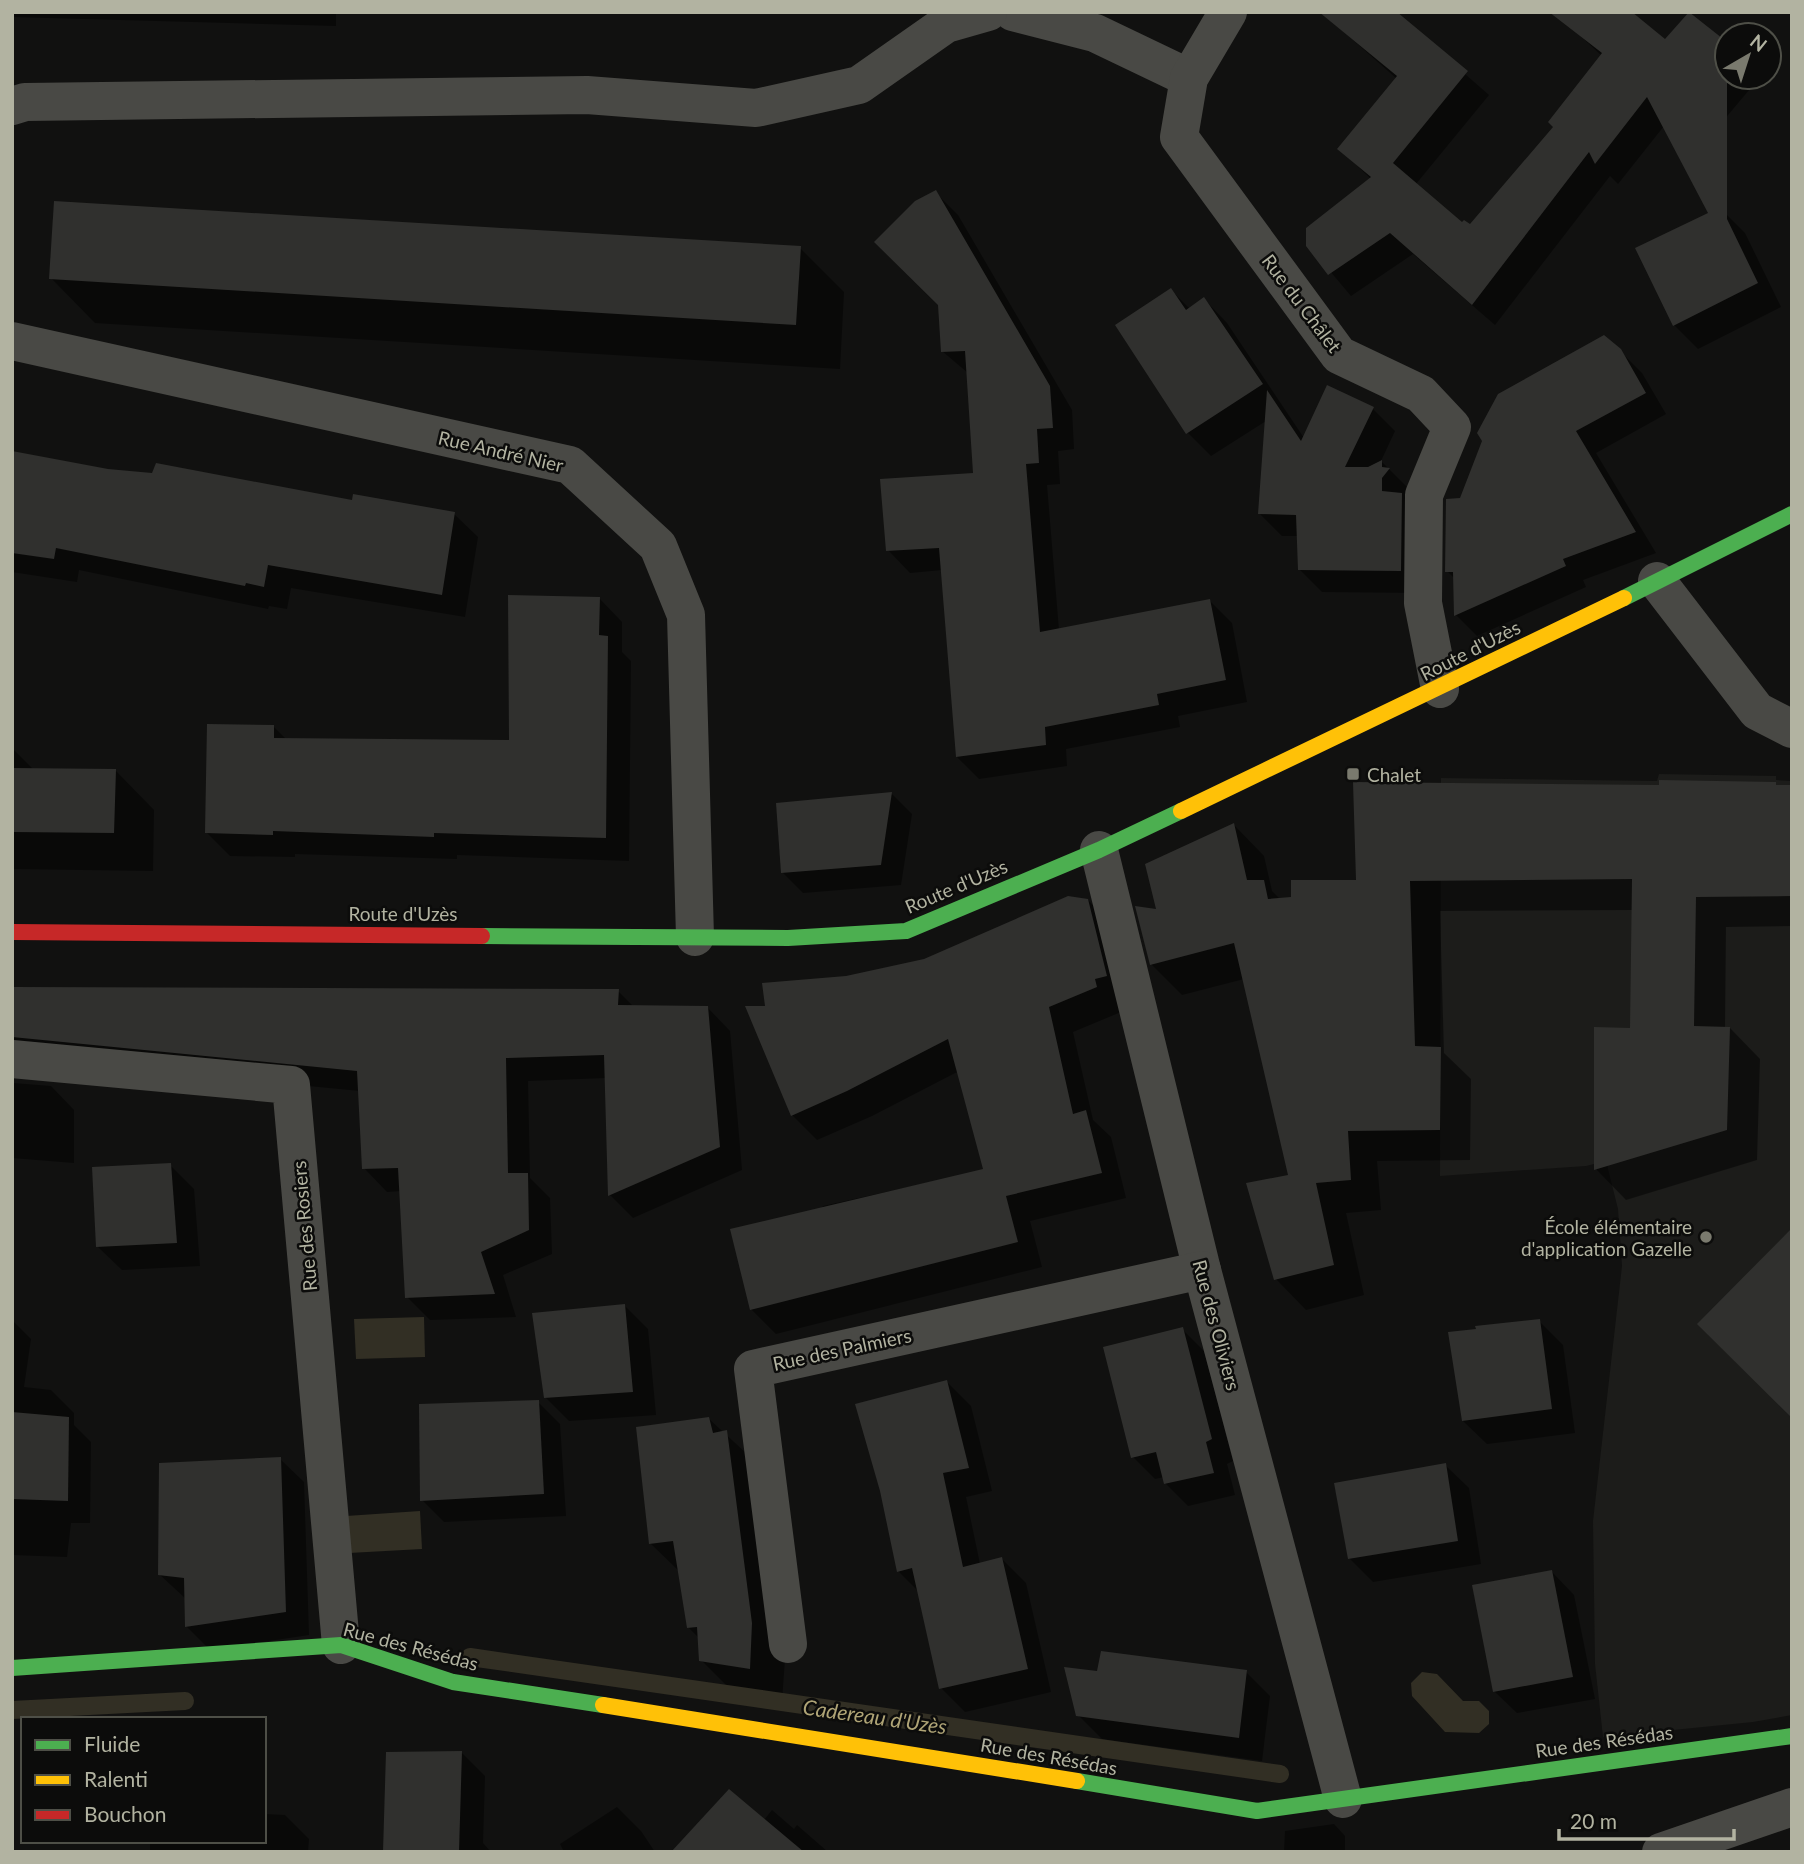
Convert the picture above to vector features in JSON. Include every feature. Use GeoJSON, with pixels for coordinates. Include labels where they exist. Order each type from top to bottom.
{"type":"FeatureCollection","features":[{"type":"Feature","properties":{"kind":"main road","name":"Route d'Uzès"},"geometry":{"type":"LineString","coordinates":[[12,932],[788,938],[906,930],[1099,850],[1440,689],[1792,514]]}},
{"type":"Feature","properties":{"kind":"main road","name":"Rue des Résédas"},"geometry":{"type":"LineString","coordinates":[[12,1668],[341,1646],[453,1682],[1256,1811],[1792,1736]]}},
{"type":"Feature","properties":{"kind":"street"},"geometry":{"type":"LineString","coordinates":[[12,106],[25,102],[587,96],[756,108],[859,85],[946,24],[988,12]]}},
{"type":"Feature","properties":{"kind":"street"},"geometry":{"type":"LineString","coordinates":[[1013,12],[1095,33],[1189,78]]}},
{"type":"Feature","properties":{"kind":"street","name":"Rue du Châlet"},"geometry":{"type":"LineString","coordinates":[[1228,12],[1189,78],[1180,138],[1339,355],[1421,394],[1452,427],[1424,495],[1423,603],[1440,689]]}},
{"type":"Feature","properties":{"kind":"street","name":"Rue André Nier"},"geometry":{"type":"LineString","coordinates":[[12,341],[570,465],[658,546],[686,615],[695,937]]}},
{"type":"Feature","properties":{"kind":"street"},"geometry":{"type":"LineString","coordinates":[[1657,581],[1757,711],[1792,729]]}},
{"type":"Feature","properties":{"kind":"street","name":"Rue des Oliviers"},"geometry":{"type":"LineString","coordinates":[[1099,850],[1202,1270],[1343,1799]]}},
{"type":"Feature","properties":{"kind":"street","name":"Rue des Rosiers"},"geometry":{"type":"LineString","coordinates":[[12,1059],[291,1085],[341,1646]]}},
{"type":"Feature","properties":{"kind":"street","name":"Rue des Palmiers"},"geometry":{"type":"LineString","coordinates":[[788,1644],[753,1369],[1202,1270]]}},
{"type":"Feature","properties":{"kind":"street"},"geometry":{"type":"LineString","coordinates":[[1661,1852],[1792,1807]]}},
{"type":"Feature","properties":{"kind":"shaded area","name":"École élémentaire d'application Gazelle"},"geometry":{"type":"Polygon","coordinates":[[[1659,774],[1776,776],[1776,780],[1792,781],[1792,1715],[1753,1722],[1603,1737],[1595,1664],[1593,1521],[1622,1266],[1618,1209],[1606,1161],[1586,1166],[1440,1176],[1441,778],[1657,781],[1659,774]]]}},
{"type":"Feature","properties":{"kind":"shaded area"},"geometry":{"type":"Polygon","coordinates":[[[424,1317],[425,1357],[356,1359],[354,1319],[424,1317]]]}},
{"type":"Feature","properties":{"kind":"shaded area"},"geometry":{"type":"Polygon","coordinates":[[[420,1511],[422,1549],[349,1553],[346,1516],[420,1511]]]}},
{"type":"Feature","properties":{"kind":"shaded area"},"geometry":{"type":"Polygon","coordinates":[[[1422,1672],[1437,1674],[1463,1701],[1479,1701],[1489,1711],[1489,1724],[1479,1733],[1445,1732],[1412,1696],[1411,1683],[1422,1672]]]}},
{"type":"Feature","properties":{"kind":"building"},"geometry":{"type":"Polygon","coordinates":[[[1319,12],[1397,12],[1468,71],[1393,163],[1462,222],[1464,220],[1470,224],[1553,127],[1548,122],[1602,53],[1549,12],[1632,12],[1665,39],[1689,12],[1713,31],[1713,91],[1727,91],[1727,219],[1758,283],[1673,326],[1635,248],[1708,213],[1647,97],[1595,164],[1589,152],[1472,305],[1390,233],[1328,275],[1306,246],[1306,228],[1371,177],[1337,149],[1397,76],[1319,12]]]}},
{"type":"Feature","properties":{"kind":"building"},"geometry":{"type":"Polygon","coordinates":[[[936,190],[1050,386],[1053,428],[1037,429],[1039,463],[1026,464],[1040,632],[1210,599],[1226,680],[1157,694],[1159,705],[1045,727],[1046,745],[956,757],[939,548],[886,551],[880,479],[973,473],[965,351],[941,352],[938,305],[874,242],[915,201],[936,190]]]}},
{"type":"Feature","properties":{"kind":"building"},"geometry":{"type":"Polygon","coordinates":[[[54,201],[801,246],[796,325],[49,279],[54,201]]]}},
{"type":"Feature","properties":{"kind":"building"},"geometry":{"type":"Polygon","coordinates":[[[1171,288],[1186,310],[1204,297],[1263,384],[1186,434],[1115,325],[1171,288]]]}},
{"type":"Feature","properties":{"kind":"building"},"geometry":{"type":"Polygon","coordinates":[[[1604,335],[1621,349],[1646,393],[1576,431],[1636,532],[1563,559],[1566,566],[1454,616],[1453,572],[1445,572],[1446,499],[1460,498],[1482,441],[1477,433],[1498,394],[1604,335]]]}},
{"type":"Feature","properties":{"kind":"building"},"geometry":{"type":"Polygon","coordinates":[[[1327,385],[1374,407],[1345,467],[1368,467],[1382,460],[1382,467],[1390,468],[1382,478],[1382,491],[1402,493],[1401,571],[1298,570],[1296,515],[1258,514],[1267,390],[1301,441],[1327,385]]]}},
{"type":"Feature","properties":{"kind":"building"},"geometry":{"type":"Polygon","coordinates":[[[12,451],[108,469],[152,473],[156,463],[352,500],[353,494],[455,512],[442,595],[268,565],[264,587],[246,583],[245,586],[56,548],[54,559],[12,553],[12,451]]]}},
{"type":"Feature","properties":{"kind":"building"},"geometry":{"type":"Polygon","coordinates":[[[508,595],[600,597],[599,635],[608,636],[606,838],[434,833],[434,837],[273,831],[273,835],[205,833],[207,724],[274,725],[274,738],[509,740],[508,595]]]}},
{"type":"Feature","properties":{"kind":"building"},"geometry":{"type":"Polygon","coordinates":[[[12,768],[116,769],[114,833],[12,832],[12,768]]]}},
{"type":"Feature","properties":{"kind":"building"},"geometry":{"type":"Polygon","coordinates":[[[1659,780],[1776,782],[1776,785],[1792,785],[1792,896],[1696,897],[1694,1026],[1730,1027],[1727,1130],[1594,1170],[1594,1027],[1630,1028],[1632,879],[1410,881],[1415,1046],[1441,1047],[1440,1130],[1348,1131],[1351,1180],[1316,1183],[1334,1265],[1274,1280],[1246,1183],[1288,1175],[1234,943],[1150,965],[1135,906],[1156,909],[1145,864],[1234,823],[1247,880],[1264,880],[1268,899],[1291,897],[1291,880],[1356,880],[1353,782],[1659,785],[1659,780]]]}},
{"type":"Feature","properties":{"kind":"building"},"geometry":{"type":"Polygon","coordinates":[[[892,792],[881,865],[781,873],[776,803],[892,792]]]}},
{"type":"Feature","properties":{"kind":"building"},"geometry":{"type":"Polygon","coordinates":[[[1068,896],[1088,899],[1107,976],[1095,979],[1097,987],[1049,1007],[1073,1114],[1086,1110],[1102,1173],[1006,1196],[1018,1242],[750,1310],[730,1229],[983,1169],[948,1039],[847,1091],[791,1116],[745,1006],[765,1006],[762,983],[846,976],[924,959],[1068,896]]]}},
{"type":"Feature","properties":{"kind":"building"},"geometry":{"type":"Polygon","coordinates":[[[12,987],[619,989],[618,1005],[708,1006],[720,1147],[608,1196],[604,1055],[506,1058],[508,1173],[528,1173],[529,1230],[481,1252],[495,1294],[405,1298],[398,1168],[362,1169],[357,1071],[12,1037],[12,987]]]}},
{"type":"Feature","properties":{"kind":"building"},"geometry":{"type":"Polygon","coordinates":[[[171,1163],[177,1243],[96,1247],[92,1167],[171,1163]]]}},
{"type":"Feature","properties":{"kind":"building"},"geometry":{"type":"Polygon","coordinates":[[[1792,1228],[1792,1418],[1697,1324],[1792,1228]]]}},
{"type":"Feature","properties":{"kind":"building"},"geometry":{"type":"Polygon","coordinates":[[[625,1304],[633,1392],[544,1398],[532,1313],[625,1304]]]}},
{"type":"Feature","properties":{"kind":"building"},"geometry":{"type":"Polygon","coordinates":[[[1540,1319],[1552,1409],[1462,1421],[1448,1332],[1476,1329],[1475,1326],[1540,1319]]]}},
{"type":"Feature","properties":{"kind":"building"},"geometry":{"type":"Polygon","coordinates":[[[1183,1327],[1212,1439],[1206,1442],[1214,1473],[1164,1484],[1156,1452],[1131,1458],[1103,1347],[1183,1327]]]}},
{"type":"Feature","properties":{"kind":"building"},"geometry":{"type":"Polygon","coordinates":[[[947,1380],[969,1468],[943,1473],[963,1567],[1002,1557],[1028,1669],[939,1689],[912,1568],[897,1572],[880,1491],[855,1404],[947,1380]]]}},
{"type":"Feature","properties":{"kind":"building"},"geometry":{"type":"Polygon","coordinates":[[[539,1400],[544,1494],[420,1501],[419,1404],[539,1400]]]}},
{"type":"Feature","properties":{"kind":"building"},"geometry":{"type":"Polygon","coordinates":[[[12,1412],[69,1417],[68,1501],[12,1499],[12,1412]]]}},
{"type":"Feature","properties":{"kind":"building"},"geometry":{"type":"Polygon","coordinates":[[[709,1417],[713,1433],[727,1430],[752,1623],[750,1669],[699,1661],[697,1627],[687,1628],[673,1541],[649,1544],[636,1427],[709,1417]]]}},
{"type":"Feature","properties":{"kind":"building"},"geometry":{"type":"Polygon","coordinates":[[[281,1457],[286,1612],[185,1627],[184,1578],[158,1575],[159,1463],[281,1457]]]}},
{"type":"Feature","properties":{"kind":"building"},"geometry":{"type":"Polygon","coordinates":[[[1446,1463],[1458,1541],[1348,1559],[1334,1483],[1446,1463]]]}},
{"type":"Feature","properties":{"kind":"building"},"geometry":{"type":"Polygon","coordinates":[[[1552,1570],[1573,1677],[1493,1692],[1472,1585],[1552,1570]]]}},
{"type":"Feature","properties":{"kind":"building"},"geometry":{"type":"Polygon","coordinates":[[[1101,1651],[1247,1670],[1239,1738],[1076,1716],[1064,1667],[1097,1671],[1101,1651]]]}},
{"type":"Feature","properties":{"kind":"building"},"geometry":{"type":"Polygon","coordinates":[[[462,1751],[459,1852],[383,1852],[386,1752],[462,1751]]]}},
{"type":"Feature","properties":{"kind":"building"},"geometry":{"type":"Polygon","coordinates":[[[729,1789],[804,1852],[671,1852],[729,1789]]]}},
{"type":"Feature","properties":{"kind":"waterway","name":"Cadereau d'Uzès"},"geometry":{"type":"LineString","coordinates":[[470,1657],[1280,1774]]}},
{"type":"Feature","properties":{"kind":"waterway","name":"Cadereau d'Uzès"},"geometry":{"type":"LineString","coordinates":[[12,1710],[185,1701]]}},
{"type":"Feature","properties":{"kind":"traffic: fast"},"geometry":{"type":"LineString","coordinates":[[1624,598],[1792,514]]}},
{"type":"Feature","properties":{"kind":"traffic: fast"},"geometry":{"type":"LineString","coordinates":[[482,936],[788,938],[906,931],[1099,850],[1181,811]]}},
{"type":"Feature","properties":{"kind":"traffic: fast"},"geometry":{"type":"LineString","coordinates":[[12,1668],[341,1645],[453,1682],[603,1705]]}},
{"type":"Feature","properties":{"kind":"traffic: fast"},"geometry":{"type":"LineString","coordinates":[[1077,1781],[1257,1811],[1792,1736]]}},
{"type":"Feature","properties":{"kind":"traffic: slow"},"geometry":{"type":"LineString","coordinates":[[1181,811],[1624,598]]}},
{"type":"Feature","properties":{"kind":"traffic: slow"},"geometry":{"type":"LineString","coordinates":[[603,1705],[1077,1781]]}},
{"type":"Feature","properties":{"kind":"traffic: jam"},"geometry":{"type":"LineString","coordinates":[[12,932],[482,936]]}},
{"type":"Feature","properties":{"kind":"place","name":"Chalet"},"geometry":{"type":"Point","coordinates":[1353,774]}},
{"type":"Feature","properties":{"kind":"place","name":"École élémentaire d'application Gazelle"},"geometry":{"type":"Point","coordinates":[1706,1237]}}]}
